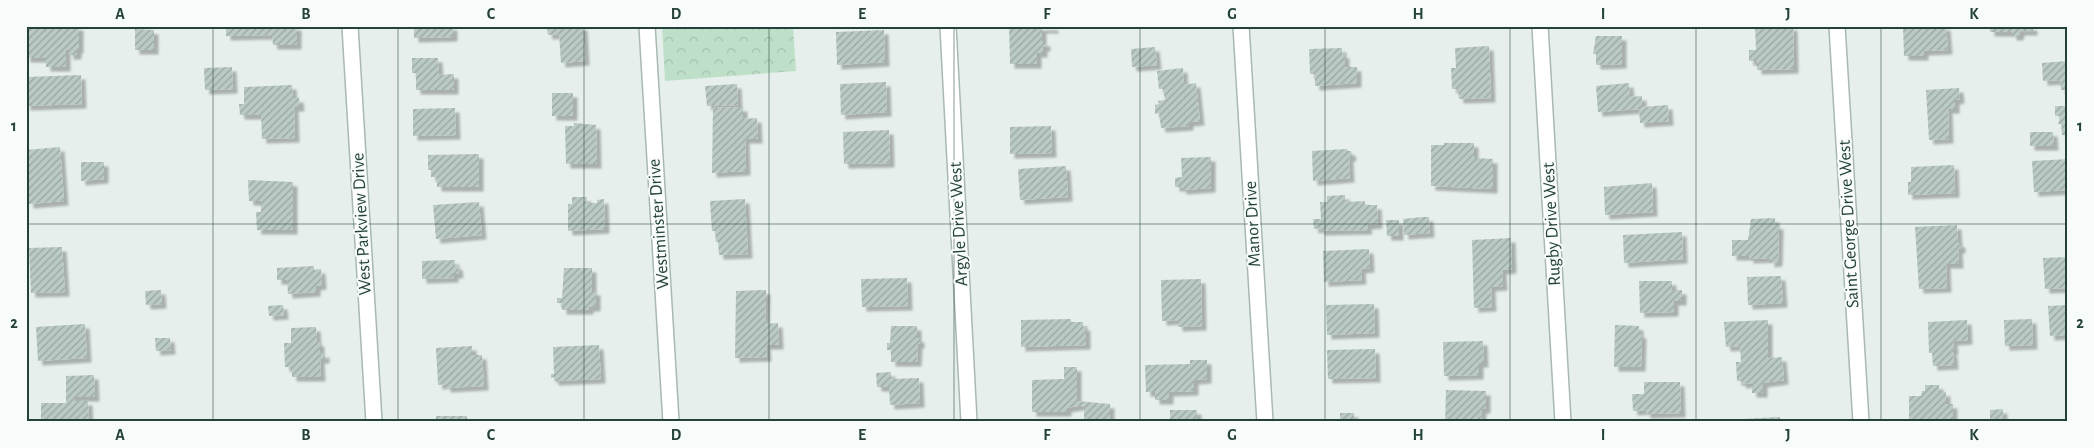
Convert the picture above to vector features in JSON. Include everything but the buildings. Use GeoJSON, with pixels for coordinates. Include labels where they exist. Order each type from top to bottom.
{"type":"FeatureCollection","features":[{"type":"Feature","properties":{"kind":"street","name":"West Parkview Drive"},"geometry":{"type":"LineString","coordinates":[[350,26],[374,422]]}},
{"type":"Feature","properties":{"kind":"street","name":"Westminster Drive"},"geometry":{"type":"LineString","coordinates":[[647,26],[671,422]]}},
{"type":"Feature","properties":{"kind":"street","name":"Argyle Drive West"},"geometry":{"type":"LineString","coordinates":[[948,26],[969,422]]}},
{"type":"Feature","properties":{"kind":"street","name":"Manor Drive"},"geometry":{"type":"LineString","coordinates":[[1242,26],[1265,422]]}},
{"type":"Feature","properties":{"kind":"street","name":"Rugby Drive West"},"geometry":{"type":"LineString","coordinates":[[1540,26],[1563,422]]}},
{"type":"Feature","properties":{"kind":"street","name":"Saint George Drive West"},"geometry":{"type":"LineString","coordinates":[[1838,26],[1861,422]]}},
{"type":"Feature","properties":{"kind":"green space"},"geometry":{"type":"Polygon","coordinates":[[[662,26],[793,26],[796,71],[665,81],[662,26]]]}}]}
